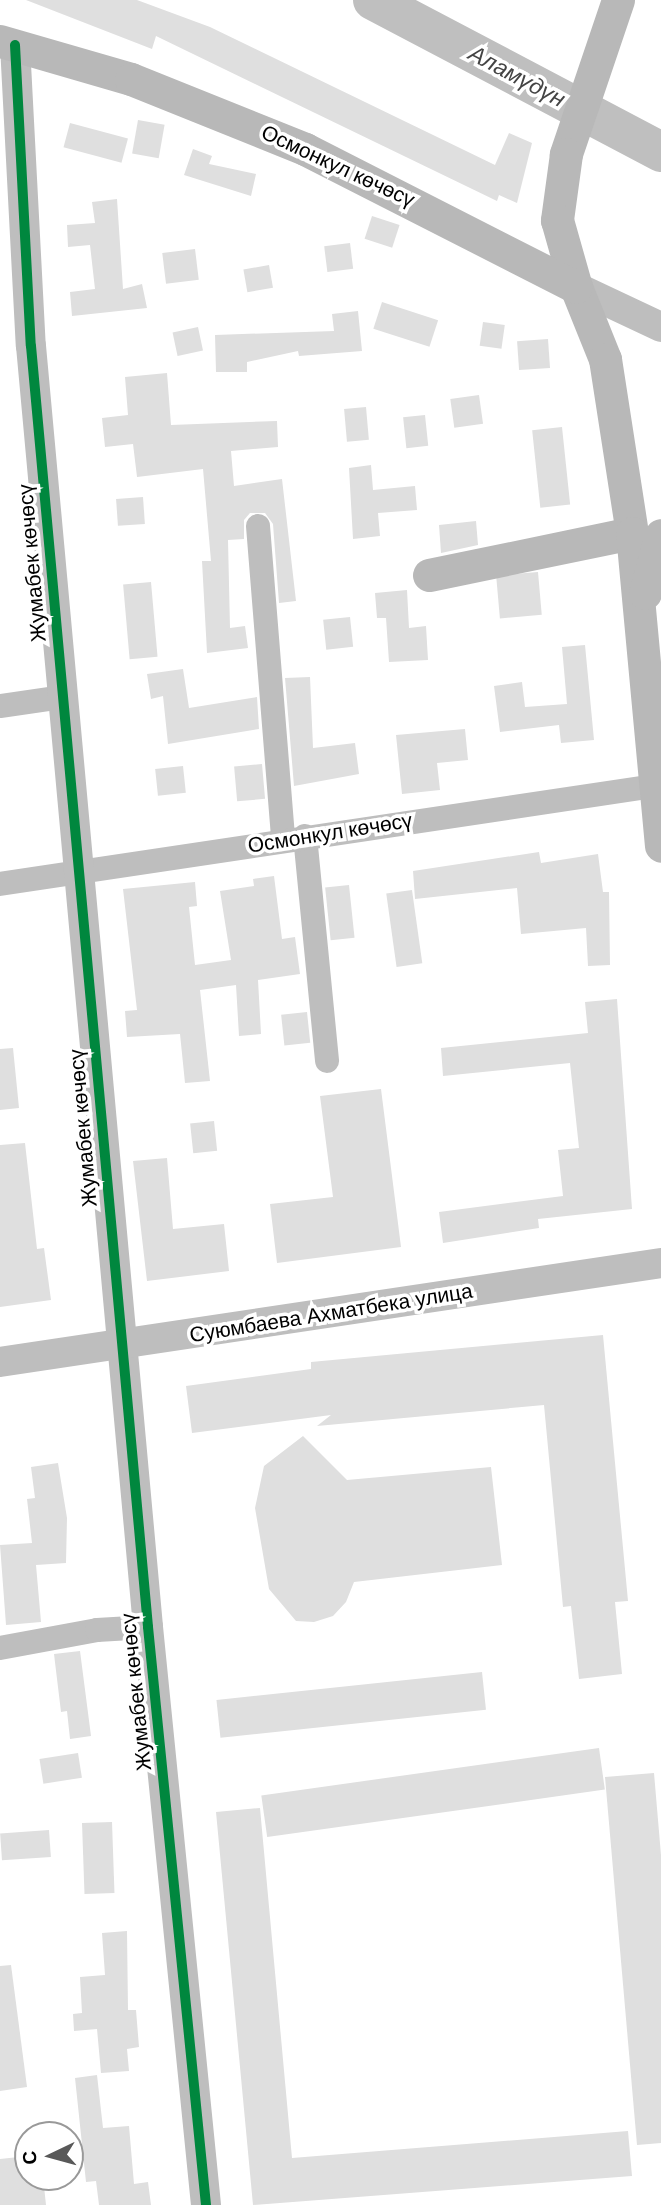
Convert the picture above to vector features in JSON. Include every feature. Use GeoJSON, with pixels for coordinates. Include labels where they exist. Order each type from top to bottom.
{"type":"FeatureCollection","features":[{"type":"Feature","properties":{"kind":"main road"},"geometry":{"type":"LineString","coordinates":[[613,15],[566,154],[557,220],[576,287],[605,359],[647,534],[640,613],[658,785],[661,846]]}},
{"type":"Feature","properties":{"kind":"main road","name":"Осмонкул көчөсү"},"geometry":{"type":"LineString","coordinates":[[8,43],[131,79],[305,149],[576,287]]}},
{"type":"Feature","properties":{"kind":"main road"},"geometry":{"type":"LineString","coordinates":[[429,575],[647,534]]}},
{"type":"Feature","properties":{"kind":"street","name":"Жумабек көчөсү"},"geometry":{"type":"LineString","coordinates":[[8,43],[31,345],[121,1344],[206,2205]]}},
{"type":"Feature","properties":{"kind":"street","name":"Осмонкул көчөсү"},"geometry":{"type":"LineString","coordinates":[[576,287],[661,327]]}},
{"type":"Feature","properties":{"kind":"street"},"geometry":{"type":"LineString","coordinates":[[258,526],[294,838],[327,1061]]}},
{"type":"Feature","properties":{"kind":"street"},"geometry":{"type":"LineString","coordinates":[[0,706],[63,697]]}},
{"type":"Feature","properties":{"kind":"street","name":"Осмонкул көчөсү"},"geometry":{"type":"LineString","coordinates":[[0,884],[658,785]]}},
{"type":"Feature","properties":{"kind":"street","name":"Суюмбаева Ахматбека улица"},"geometry":{"type":"LineString","coordinates":[[0,1362],[661,1263]]}},
{"type":"Feature","properties":{"kind":"street"},"geometry":{"type":"LineString","coordinates":[[0,1648],[97,1630],[148,1627]]}},
{"type":"Feature","properties":{"kind":"building"},"geometry":{"type":"Polygon","coordinates":[[[26,0],[137,0],[210,27],[495,165],[509,133],[532,143],[517,203],[499,195],[497,201],[156,36],[152,49],[26,0]]]}},
{"type":"Feature","properties":{"kind":"building"},"geometry":{"type":"Polygon","coordinates":[[[138,120],[165,125],[159,158],[132,153],[138,120]]]}},
{"type":"Feature","properties":{"kind":"building"},"geometry":{"type":"Polygon","coordinates":[[[70,123],[128,139],[121,163],[64,147],[70,123]]]}},
{"type":"Feature","properties":{"kind":"building"},"geometry":{"type":"Polygon","coordinates":[[[193,149],[212,156],[209,164],[256,174],[251,196],[184,175],[193,149]]]}},
{"type":"Feature","properties":{"kind":"building"},"geometry":{"type":"Polygon","coordinates":[[[117,199],[123,289],[142,284],[147,308],[72,316],[70,292],[95,289],[90,245],[68,247],[67,225],[95,223],[92,202],[117,199]]]}},
{"type":"Feature","properties":{"kind":"building"},"geometry":{"type":"Polygon","coordinates":[[[372,216],[400,225],[392,248],[365,239],[372,216]]]}},
{"type":"Feature","properties":{"kind":"building"},"geometry":{"type":"Polygon","coordinates":[[[350,243],[353,269],[327,272],[324,246],[350,243]]]}},
{"type":"Feature","properties":{"kind":"building"},"geometry":{"type":"Polygon","coordinates":[[[195,249],[199,280],[166,284],[162,253],[195,249]]]}},
{"type":"Feature","properties":{"kind":"building"},"geometry":{"type":"Polygon","coordinates":[[[269,265],[273,288],[247,292],[243,270],[269,265]]]}},
{"type":"Feature","properties":{"kind":"building"},"geometry":{"type":"Polygon","coordinates":[[[382,302],[438,320],[429,347],[373,329],[382,302]]]}},
{"type":"Feature","properties":{"kind":"building"},"geometry":{"type":"Polygon","coordinates":[[[358,311],[362,351],[299,356],[298,351],[247,362],[247,372],[216,372],[215,335],[334,331],[332,314],[358,311]]]}},
{"type":"Feature","properties":{"kind":"building"},"geometry":{"type":"Polygon","coordinates":[[[483,322],[505,325],[501,349],[480,346],[483,322]]]}},
{"type":"Feature","properties":{"kind":"building"},"geometry":{"type":"Polygon","coordinates":[[[198,327],[203,350],[178,356],[173,332],[198,327]]]}},
{"type":"Feature","properties":{"kind":"building"},"geometry":{"type":"Polygon","coordinates":[[[548,339],[550,368],[519,370],[517,341],[548,339]]]}},
{"type":"Feature","properties":{"kind":"building"},"geometry":{"type":"Polygon","coordinates":[[[167,373],[171,425],[277,421],[278,447],[231,451],[234,486],[282,479],[296,601],[279,603],[273,524],[265,513],[250,513],[244,520],[244,539],[228,540],[230,628],[245,626],[248,648],[207,653],[202,561],[211,561],[203,469],[137,477],[133,444],[105,447],[102,418],[128,415],[125,377],[167,373]]]}},
{"type":"Feature","properties":{"kind":"building"},"geometry":{"type":"Polygon","coordinates":[[[479,395],[483,424],[454,428],[450,399],[479,395]]]}},
{"type":"Feature","properties":{"kind":"building"},"geometry":{"type":"Polygon","coordinates":[[[366,407],[369,440],[347,442],[344,409],[366,407]]]}},
{"type":"Feature","properties":{"kind":"building"},"geometry":{"type":"Polygon","coordinates":[[[425,415],[428,446],[406,448],[403,417],[425,415]]]}},
{"type":"Feature","properties":{"kind":"building"},"geometry":{"type":"Polygon","coordinates":[[[562,427],[570,505],[540,508],[532,430],[562,427]]]}},
{"type":"Feature","properties":{"kind":"building"},"geometry":{"type":"Polygon","coordinates":[[[371,465],[373,490],[415,486],[417,510],[378,513],[380,536],[353,539],[349,468],[371,465]]]}},
{"type":"Feature","properties":{"kind":"building"},"geometry":{"type":"Polygon","coordinates":[[[143,497],[145,524],[118,526],[116,499],[143,497]]]}},
{"type":"Feature","properties":{"kind":"building"},"geometry":{"type":"Polygon","coordinates":[[[476,521],[478,545],[441,553],[439,525],[476,521]]]}},
{"type":"Feature","properties":{"kind":"building"},"geometry":{"type":"Polygon","coordinates":[[[538,572],[542,615],[500,618],[496,576],[538,572]]]}},
{"type":"Feature","properties":{"kind":"building"},"geometry":{"type":"Polygon","coordinates":[[[151,582],[158,657],[130,659],[123,584],[151,582]]]}},
{"type":"Feature","properties":{"kind":"building"},"geometry":{"type":"Polygon","coordinates":[[[407,590],[409,628],[426,626],[428,660],[389,662],[386,618],[377,618],[375,593],[407,590]]]}},
{"type":"Feature","properties":{"kind":"building"},"geometry":{"type":"Polygon","coordinates":[[[350,617],[353,647],[326,650],[323,620],[350,617]]]}},
{"type":"Feature","properties":{"kind":"building"},"geometry":{"type":"Polygon","coordinates":[[[585,645],[594,740],[561,743],[559,725],[500,732],[494,686],[522,682],[525,707],[567,704],[562,647],[585,645]]]}},
{"type":"Feature","properties":{"kind":"building"},"geometry":{"type":"Polygon","coordinates":[[[183,669],[189,708],[257,697],[259,729],[168,744],[163,696],[151,699],[147,674],[183,669]]]}},
{"type":"Feature","properties":{"kind":"building"},"geometry":{"type":"Polygon","coordinates":[[[310,677],[313,748],[355,743],[359,774],[294,786],[285,678],[310,677]]]}},
{"type":"Feature","properties":{"kind":"building"},"geometry":{"type":"Polygon","coordinates":[[[465,729],[468,760],[437,763],[440,790],[402,794],[396,735],[465,729]]]}},
{"type":"Feature","properties":{"kind":"building"},"geometry":{"type":"Polygon","coordinates":[[[262,764],[265,799],[237,801],[234,766],[262,764]]]}},
{"type":"Feature","properties":{"kind":"building"},"geometry":{"type":"Polygon","coordinates":[[[183,766],[186,793],[158,796],[155,769],[183,766]]]}},
{"type":"Feature","properties":{"kind":"building"},"geometry":{"type":"Polygon","coordinates":[[[539,852],[541,863],[598,854],[603,892],[609,892],[610,965],[588,966],[586,928],[521,934],[517,888],[415,899],[413,871],[539,852]]]}},
{"type":"Feature","properties":{"kind":"building"},"geometry":{"type":"Polygon","coordinates":[[[274,876],[282,939],[295,937],[300,974],[258,980],[261,1034],[239,1036],[236,985],[200,990],[210,1081],[185,1083],[180,1034],[127,1037],[125,1011],[137,1010],[123,889],[195,882],[197,906],[189,907],[195,965],[231,960],[220,891],[254,886],[253,879],[274,876]]]}},
{"type":"Feature","properties":{"kind":"building"},"geometry":{"type":"Polygon","coordinates":[[[349,885],[355,938],[331,940],[325,888],[349,885]]]}},
{"type":"Feature","properties":{"kind":"building"},"geometry":{"type":"Polygon","coordinates":[[[412,890],[422,963],[397,967],[386,894],[412,890]]]}},
{"type":"Feature","properties":{"kind":"building"},"geometry":{"type":"Polygon","coordinates":[[[617,999],[632,1209],[538,1219],[539,1228],[443,1243],[439,1212],[563,1196],[558,1150],[579,1148],[570,1063],[443,1076],[441,1048],[588,1033],[585,1002],[617,999]]]}},
{"type":"Feature","properties":{"kind":"building"},"geometry":{"type":"Polygon","coordinates":[[[307,1012],[310,1043],[284,1046],[281,1015],[307,1012]]]}},
{"type":"Feature","properties":{"kind":"building"},"geometry":{"type":"Polygon","coordinates":[[[13,1048],[19,1108],[0,1110],[0,1049],[13,1048]]]}},
{"type":"Feature","properties":{"kind":"building"},"geometry":{"type":"Polygon","coordinates":[[[381,1089],[401,1247],[277,1263],[270,1204],[333,1197],[320,1096],[381,1089]]]}},
{"type":"Feature","properties":{"kind":"building"},"geometry":{"type":"Polygon","coordinates":[[[214,1121],[217,1151],[193,1153],[190,1124],[214,1121]]]}},
{"type":"Feature","properties":{"kind":"building"},"geometry":{"type":"Polygon","coordinates":[[[25,1143],[37,1249],[44,1248],[51,1300],[0,1307],[0,1145],[25,1143]]]}},
{"type":"Feature","properties":{"kind":"building"},"geometry":{"type":"Polygon","coordinates":[[[167,1158],[173,1229],[224,1224],[229,1271],[147,1281],[133,1161],[167,1158]]]}},
{"type":"Feature","properties":{"kind":"building"},"geometry":{"type":"Polygon","coordinates":[[[603,1335],[628,1601],[615,1602],[622,1674],[579,1679],[571,1606],[563,1607],[544,1405],[317,1426],[331,1415],[192,1433],[186,1386],[311,1369],[311,1362],[603,1335]]]}},
{"type":"Feature","properties":{"kind":"building"},"geometry":{"type":"Polygon","coordinates":[[[303,1436],[347,1480],[491,1467],[502,1565],[354,1582],[346,1602],[333,1616],[314,1622],[296,1621],[269,1589],[255,1508],[264,1466],[303,1436]]]}},
{"type":"Feature","properties":{"kind":"building"},"geometry":{"type":"Polygon","coordinates":[[[58,1463],[67,1518],[66,1563],[36,1565],[41,1622],[6,1625],[0,1545],[32,1543],[27,1499],[35,1498],[31,1467],[58,1463]]]}},
{"type":"Feature","properties":{"kind":"building"},"geometry":{"type":"Polygon","coordinates":[[[80,1651],[91,1736],[70,1739],[67,1711],[61,1712],[54,1654],[80,1651]]]}},
{"type":"Feature","properties":{"kind":"building"},"geometry":{"type":"Polygon","coordinates":[[[482,1672],[486,1710],[220,1738],[216,1700],[482,1672]]]}},
{"type":"Feature","properties":{"kind":"building"},"geometry":{"type":"Polygon","coordinates":[[[599,1748],[605,1790],[267,1837],[261,1795],[599,1748]]]}},
{"type":"Feature","properties":{"kind":"building"},"geometry":{"type":"Polygon","coordinates":[[[78,1753],[82,1778],[43,1784],[39,1759],[78,1753]]]}},
{"type":"Feature","properties":{"kind":"building"},"geometry":{"type":"Polygon","coordinates":[[[654,1773],[661,1855],[661,2143],[637,2145],[605,1777],[654,1773]]]}},
{"type":"Feature","properties":{"kind":"building"},"geometry":{"type":"Polygon","coordinates":[[[260,1808],[292,2158],[628,2131],[632,2176],[253,2205],[216,1812],[260,1808]]]}},
{"type":"Feature","properties":{"kind":"building"},"geometry":{"type":"Polygon","coordinates":[[[112,1822],[114,1893],[84,1894],[82,1823],[112,1822]]]}},
{"type":"Feature","properties":{"kind":"building"},"geometry":{"type":"Polygon","coordinates":[[[49,1830],[51,1857],[2,1860],[0,1833],[49,1830]]]}},
{"type":"Feature","properties":{"kind":"building"},"geometry":{"type":"Polygon","coordinates":[[[127,1931],[128,2010],[136,2010],[139,2047],[127,2049],[129,2071],[101,2073],[97,2029],[74,2031],[73,2014],[82,2013],[80,1977],[105,1975],[102,1933],[127,1931]]]}},
{"type":"Feature","properties":{"kind":"building"},"geometry":{"type":"Polygon","coordinates":[[[11,1965],[27,2087],[0,2091],[0,1966],[11,1965]]]}},
{"type":"Feature","properties":{"kind":"building"},"geometry":{"type":"Polygon","coordinates":[[[97,2075],[103,2128],[129,2126],[134,2184],[148,2182],[151,2205],[99,2205],[96,2181],[86,2182],[84,2121],[80,2121],[75,2078],[97,2075]]]}},
{"type":"Feature","properties":{"kind":"building"},"geometry":{"type":"Polygon","coordinates":[[[14,2158],[14,2191],[44,2191],[46,2205],[0,2205],[0,2159],[14,2158]]]}},
{"type":"Feature","properties":{"kind":"waterway","name":"Аламүдүн"},"geometry":{"type":"LineString","coordinates":[[373,0],[661,152]]}},
{"type":"Feature","properties":{"kind":"cycle path"},"geometry":{"type":"LineString","coordinates":[[15,45],[31,346],[148,1627],[206,2205]]}}]}
